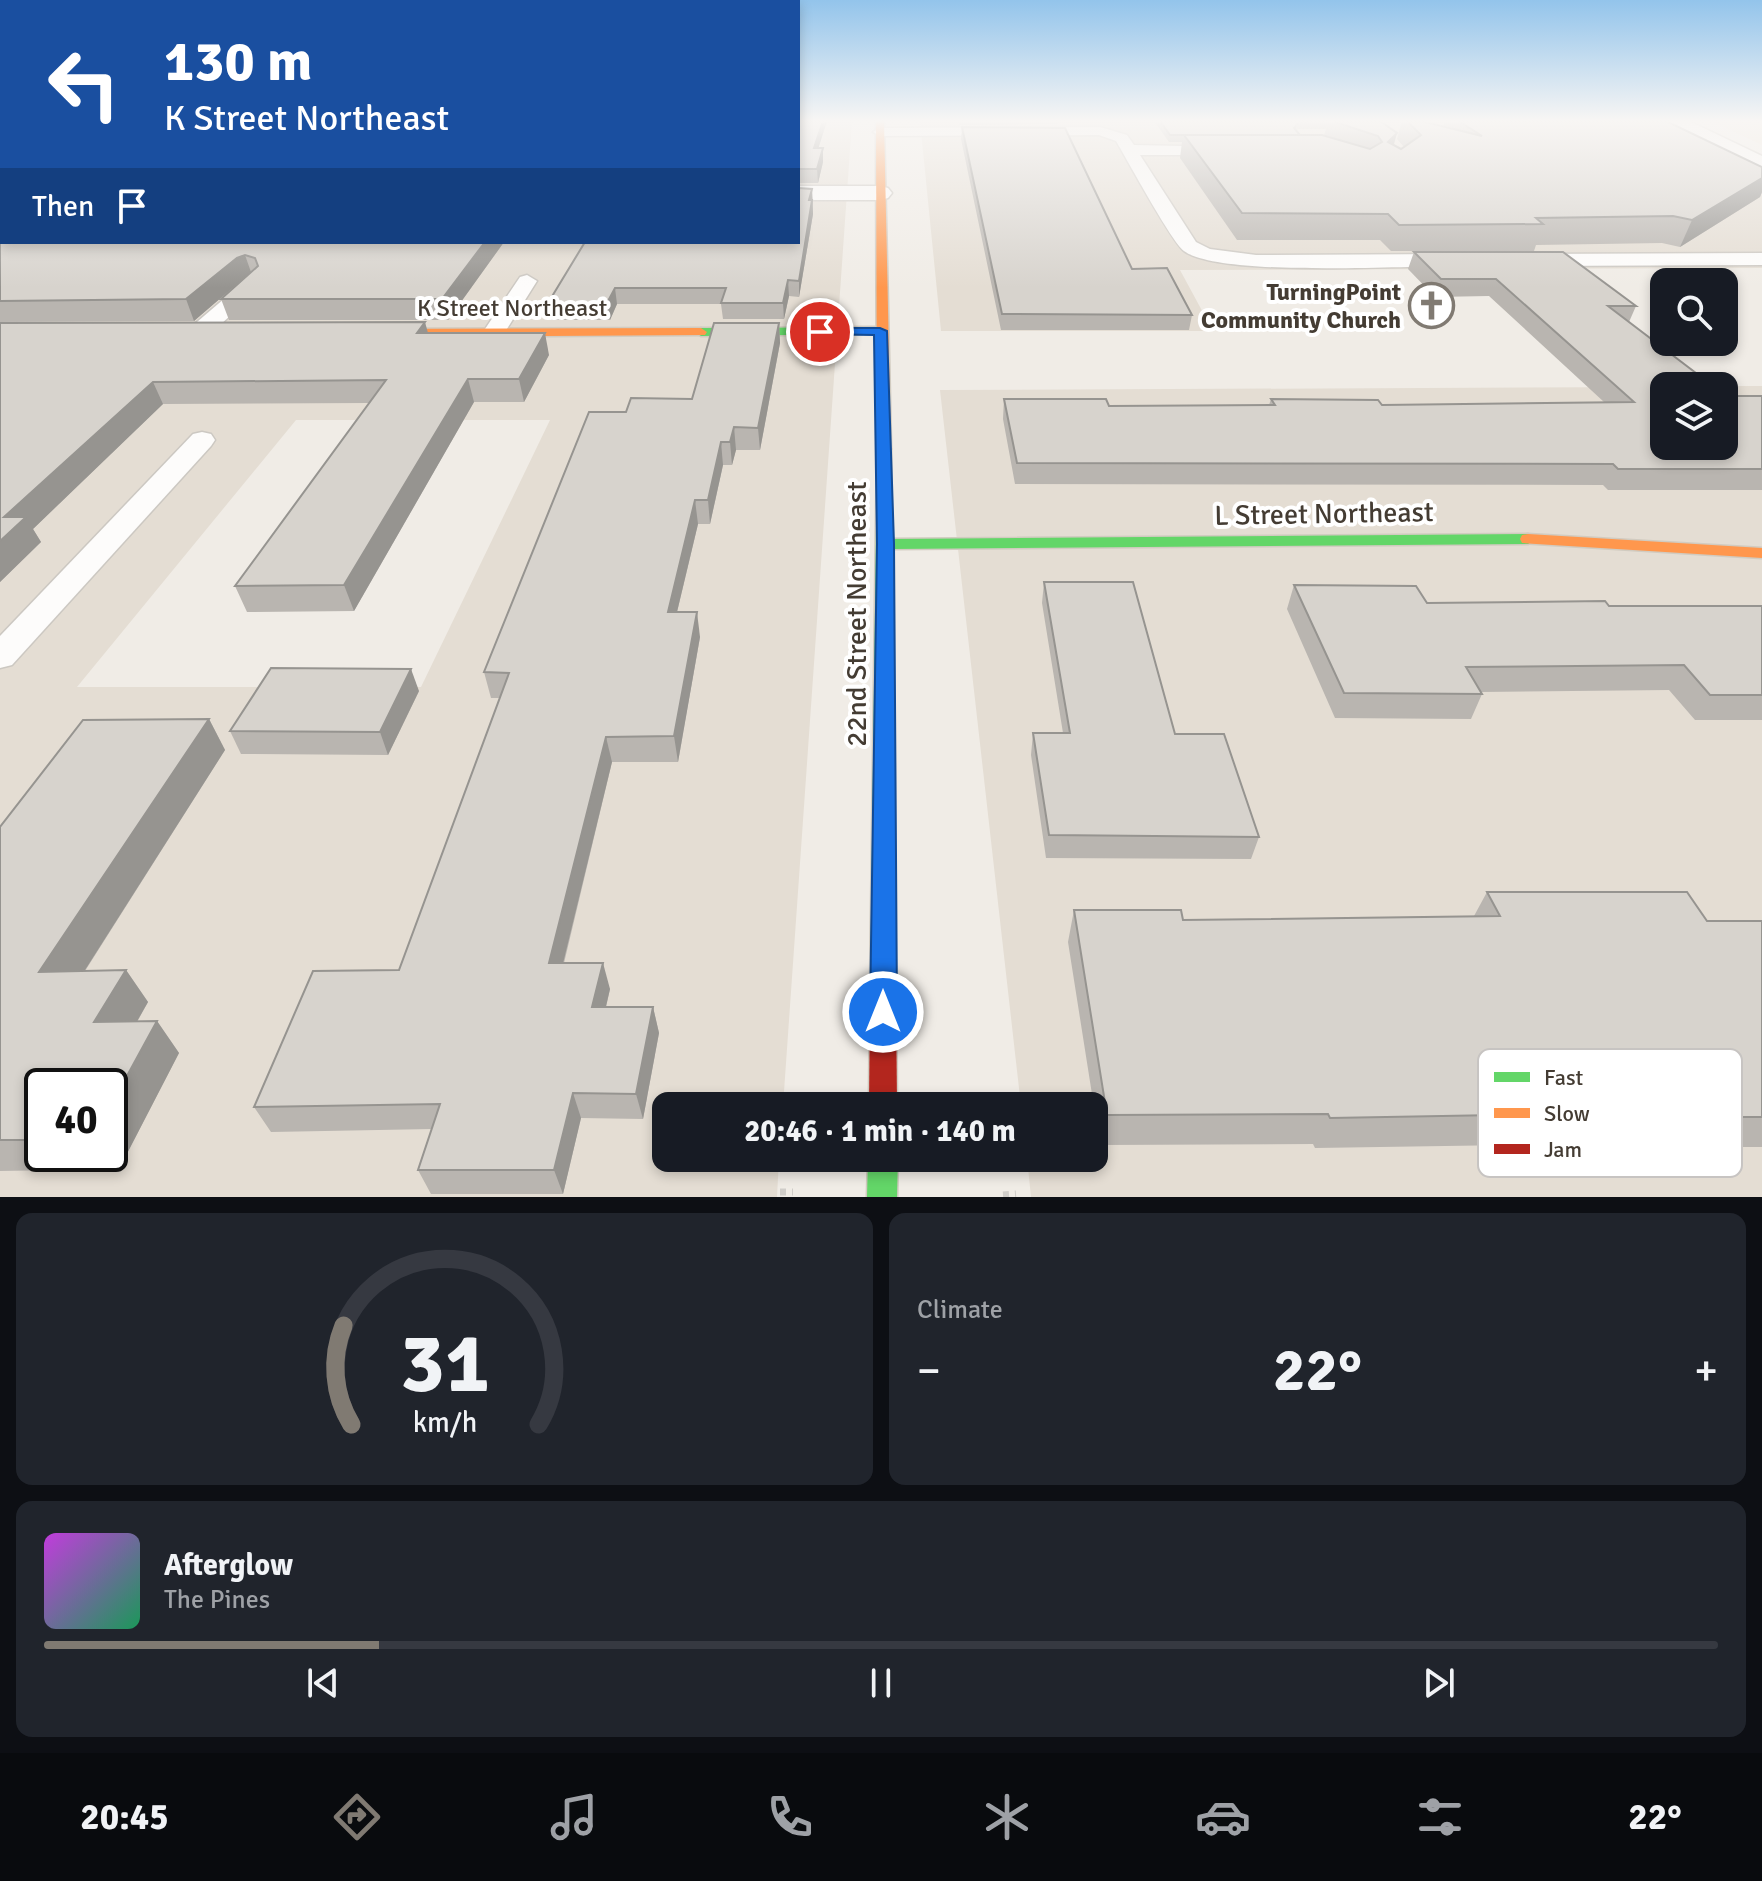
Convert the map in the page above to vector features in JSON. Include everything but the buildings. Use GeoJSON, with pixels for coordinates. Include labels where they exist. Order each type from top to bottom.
{"type":"FeatureCollection","features":[{"type":"Feature","properties":{"kind":"street","name":"22nd Street Northeast"},"geometry":{"type":"LineString","coordinates":[[880,177],[885,544],[883,1092]]}},
{"type":"Feature","properties":{"kind":"street"},"geometry":{"type":"LineString","coordinates":[[800,193],[880,193]]}},
{"type":"Feature","properties":{"kind":"street","name":"K Street Northeast"},"geometry":{"type":"LineString","coordinates":[[354,333],[880,331]]}},
{"type":"Feature","properties":{"kind":"street"},"geometry":{"type":"LineString","coordinates":[[190,333],[229,333]]}},
{"type":"Feature","properties":{"kind":"street","name":"L Street Northeast"},"geometry":{"type":"LineString","coordinates":[[885,544],[1564,539],[1762,553]]}},
{"type":"Feature","properties":{"kind":"street"},"geometry":{"type":"LineString","coordinates":[[882,1197],[883,1172]]}},
{"type":"Feature","properties":{"kind":"lane"},"geometry":{"type":"LineString","coordinates":[[1147,177],[1189,246],[1205,254],[1256,261],[1477,260]]}},
{"type":"Feature","properties":{"kind":"lane"},"geometry":{"type":"LineString","coordinates":[[1509,260],[1762,259]]}},
{"type":"Feature","properties":{"kind":"lane"},"geometry":{"type":"LineString","coordinates":[[494,332],[527,281]]}},
{"type":"Feature","properties":{"kind":"lane"},"geometry":{"type":"LineString","coordinates":[[190,333],[253,284]]}},
{"type":"Feature","properties":{"kind":"lane"},"geometry":{"type":"LineString","coordinates":[[0,657],[202,440]]}},
{"type":"Feature","properties":{"kind":"path"},"geometry":{"type":"LineString","coordinates":[[780,1192],[793,1192]]}},
{"type":"Feature","properties":{"kind":"path"},"geometry":{"type":"LineString","coordinates":[[1003,1195],[1016,1194]]}},
{"type":"Feature","properties":{"kind":"shaded area"},"geometry":{"type":"Polygon","coordinates":[[[800,177],[848,177],[784,1092],[652,1092],[652,1172],[778,1172],[777,1197],[0,1197],[0,244],[800,244],[800,177]],[[296,420],[77,687],[421,687],[550,420],[296,420]]]}},
{"type":"Feature","properties":{"kind":"shaded area"},"geometry":{"type":"Polygon","coordinates":[[[926,177],[1750,177],[1762,183],[1762,268],[1180,270],[1213,331],[941,331],[926,177]]]}},
{"type":"Feature","properties":{"kind":"shaded area"},"geometry":{"type":"Polygon","coordinates":[[[1738,386],[1762,386],[1762,1197],[1031,1197],[1028,1172],[1108,1172],[1108,1092],[1019,1092],[940,390],[1650,387],[1650,460],[1738,460],[1738,386]]]}},
{"type":"Feature","properties":{"kind":"traffic: fast"},"geometry":{"type":"LineString","coordinates":[[701,332],[880,331]]}},
{"type":"Feature","properties":{"kind":"traffic: fast"},"geometry":{"type":"LineString","coordinates":[[883,997],[884,449]]}},
{"type":"Feature","properties":{"kind":"traffic: fast"},"geometry":{"type":"LineString","coordinates":[[885,544],[1528,539]]}},
{"type":"Feature","properties":{"kind":"traffic: fast"},"geometry":{"type":"LineString","coordinates":[[882,1197],[883,1172]]}},
{"type":"Feature","properties":{"kind":"traffic: slow"},"geometry":{"type":"LineString","coordinates":[[881,177],[884,449]]}},
{"type":"Feature","properties":{"kind":"traffic: slow"},"geometry":{"type":"LineString","coordinates":[[367,333],[701,332]]}},
{"type":"Feature","properties":{"kind":"traffic: slow"},"geometry":{"type":"LineString","coordinates":[[1528,539],[1762,553]]}},
{"type":"Feature","properties":{"kind":"traffic: jam"},"geometry":{"type":"LineString","coordinates":[[883,997],[883,1092]]}},
{"type":"Feature","properties":{"kind":"place","name":"TurningPoint Community Church"},"geometry":{"type":"Point","coordinates":[1432,306]}},
{"type":"Feature","properties":{"kind":"route"},"geometry":{"type":"LineString","coordinates":[[820,332],[880,331],[885,544],[883,1012]]}}]}
